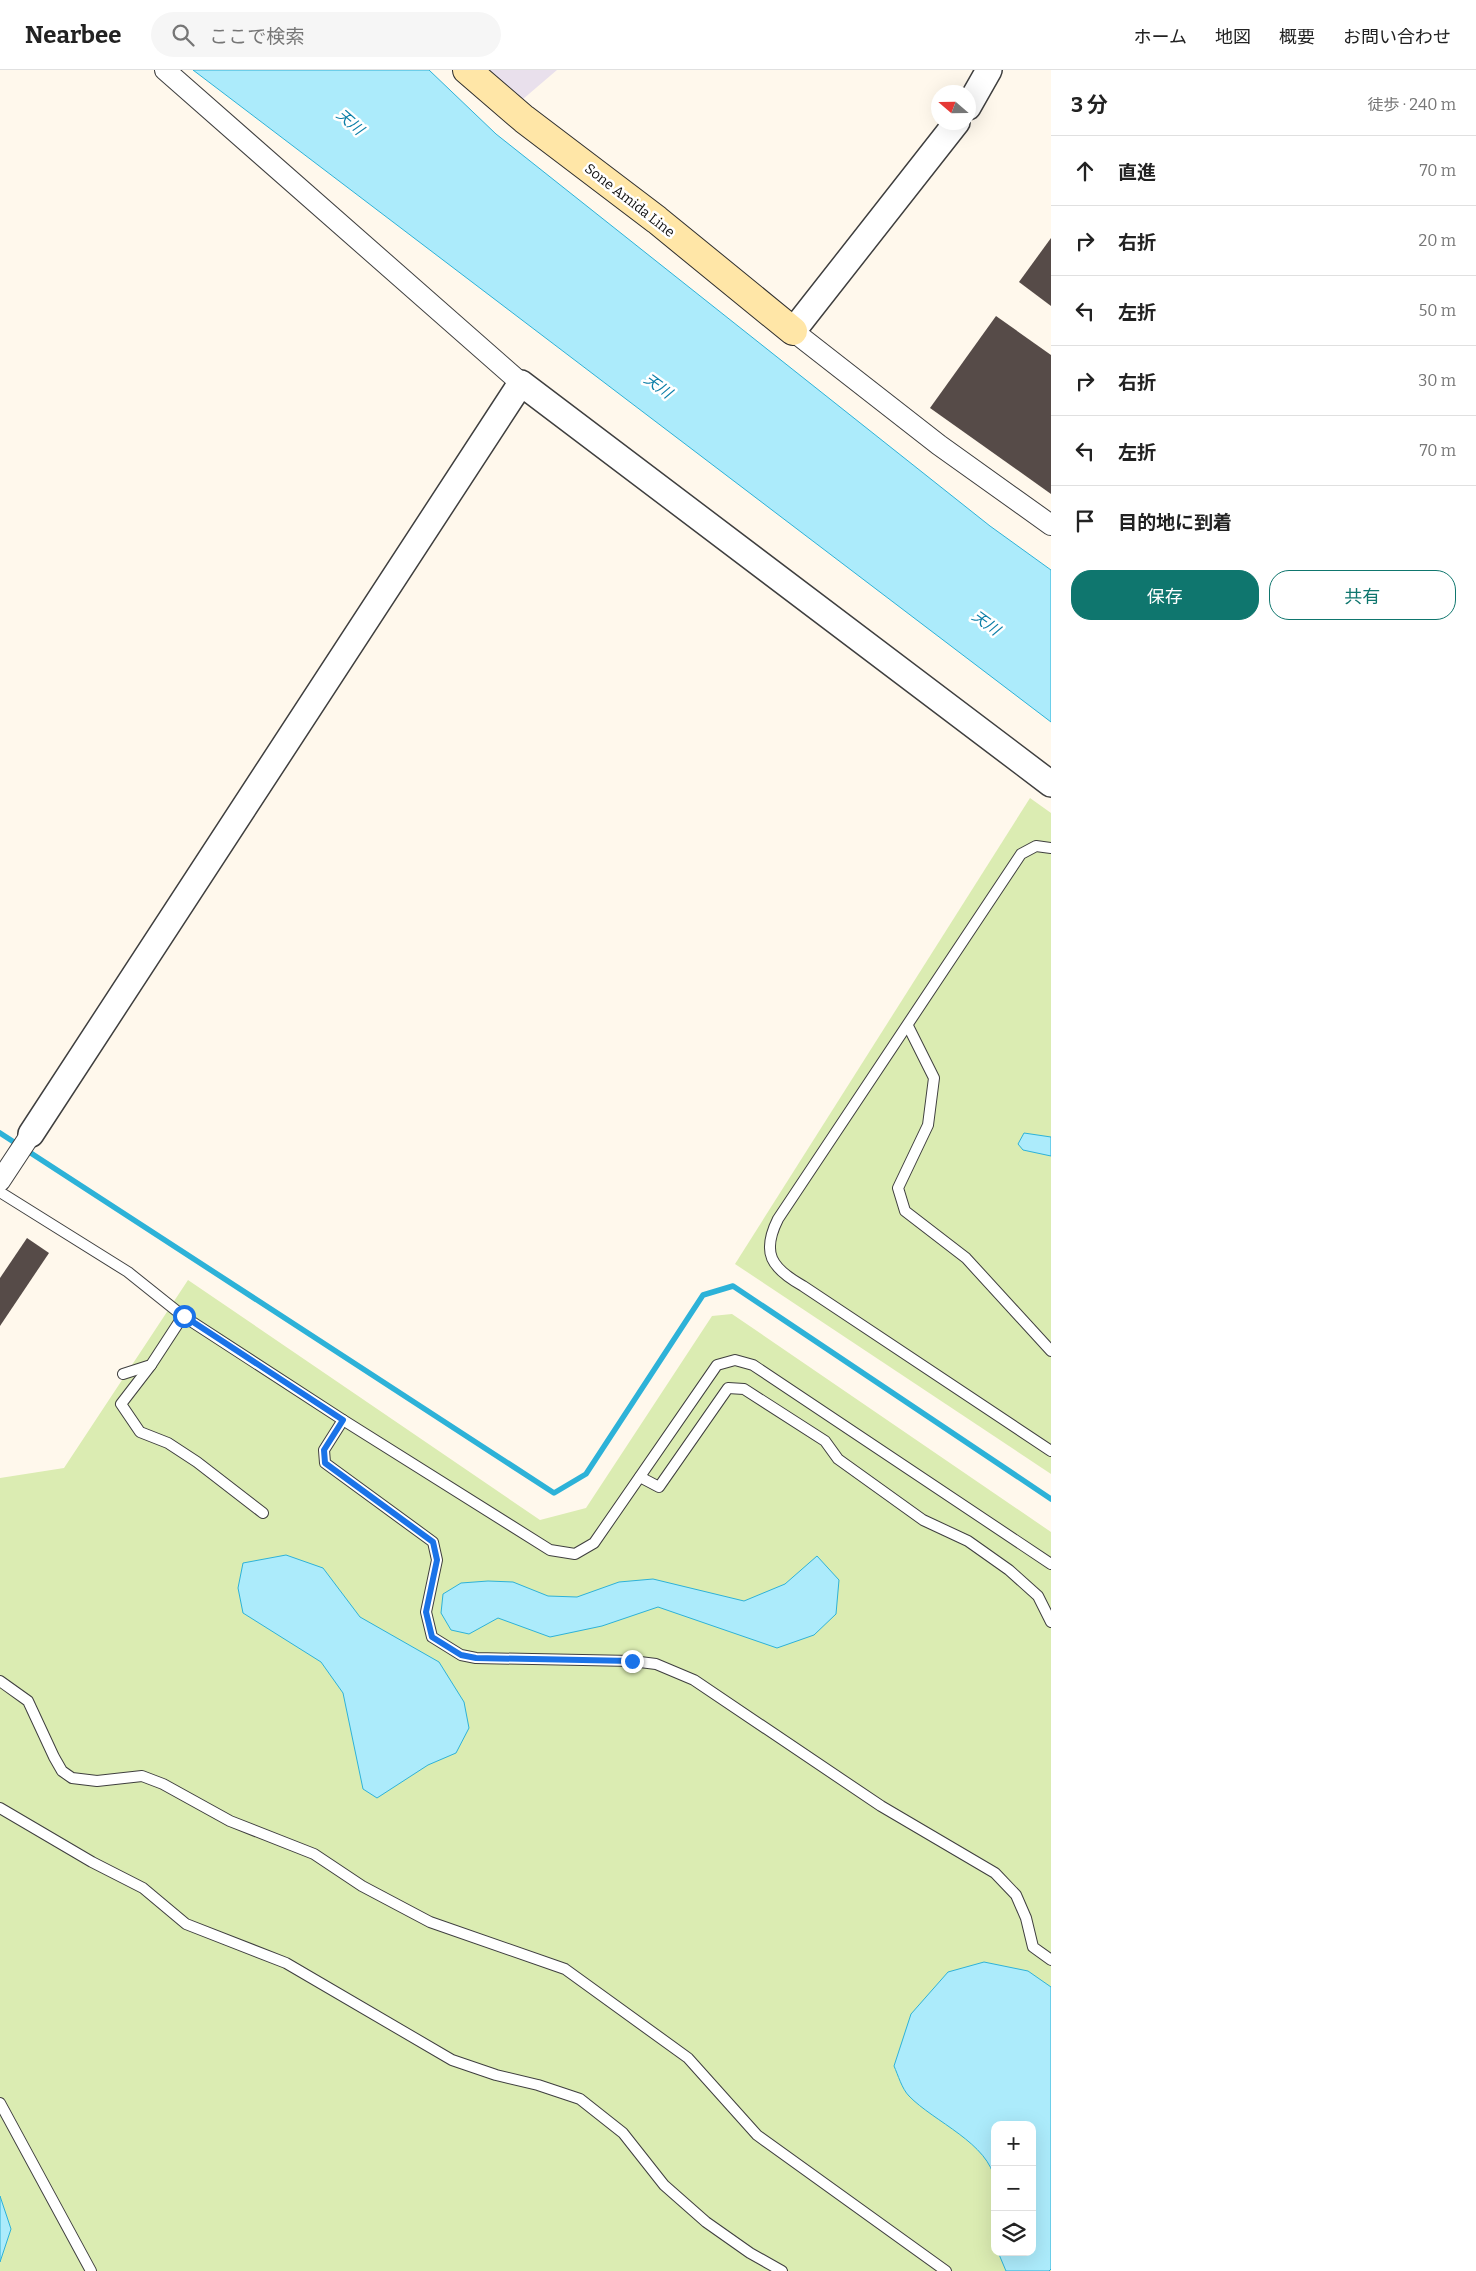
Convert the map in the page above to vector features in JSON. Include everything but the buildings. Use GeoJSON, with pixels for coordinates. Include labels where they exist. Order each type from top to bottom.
{"type":"FeatureCollection","features":[{"type":"Feature","properties":{"kind":"main road","name":"Sone Amida Line"},"geometry":{"type":"LineString","coordinates":[[468,70],[524,119],[644,210],[793,331]]}},
{"type":"Feature","properties":{"kind":"street"},"geometry":{"type":"LineString","coordinates":[[165,70],[521,383],[1051,784]]}},
{"type":"Feature","properties":{"kind":"street"},"geometry":{"type":"LineString","coordinates":[[976,93],[989,70]]}},
{"type":"Feature","properties":{"kind":"street"},"geometry":{"type":"LineString","coordinates":[[951,130],[793,331],[939,445],[1051,525]]}},
{"type":"Feature","properties":{"kind":"street"},"geometry":{"type":"LineString","coordinates":[[1,1180],[521,383]]}},
{"type":"Feature","properties":{"kind":"lane"},"geometry":{"type":"LineString","coordinates":[[1051,848],[1036,846],[1021,854],[778,1219],[769,1236],[769,1255],[784,1276],[811,1291],[1051,1451]]}},
{"type":"Feature","properties":{"kind":"lane"},"geometry":{"type":"LineString","coordinates":[[908,1026],[934,1078],[928,1124],[898,1188],[905,1211],[966,1258],[1051,1351]]}},
{"type":"Feature","properties":{"kind":"lane"},"geometry":{"type":"LineString","coordinates":[[1,1180],[128,1272],[184,1316],[343,1420],[550,1550],[575,1554],[594,1543],[717,1365],[735,1360],[753,1365],[1051,1564]]}},
{"type":"Feature","properties":{"kind":"lane"},"geometry":{"type":"LineString","coordinates":[[184,1316],[151,1365],[121,1404],[140,1432],[168,1443],[197,1462],[263,1513]]}},
{"type":"Feature","properties":{"kind":"lane"},"geometry":{"type":"LineString","coordinates":[[123,1374],[151,1365]]}},
{"type":"Feature","properties":{"kind":"lane"},"geometry":{"type":"LineString","coordinates":[[640,1477],[659,1487],[728,1388],[744,1389],[825,1441],[838,1459],[923,1520],[968,1541],[1009,1570],[1038,1596],[1051,1622]]}},
{"type":"Feature","properties":{"kind":"lane"},"geometry":{"type":"LineString","coordinates":[[343,1420],[324,1450],[325,1463],[433,1542],[437,1560],[426,1612],[432,1637],[461,1655],[476,1658],[632,1661],[656,1664],[694,1680],[881,1806],[995,1873],[1016,1895],[1026,1918],[1033,1947],[1051,1960]]}},
{"type":"Feature","properties":{"kind":"lane"},"geometry":{"type":"LineString","coordinates":[[0,1681],[28,1701],[54,1757],[62,1771],[72,1778],[97,1781],[142,1776],[163,1784],[230,1821],[314,1854],[362,1886],[430,1922],[565,1969],[688,2058],[757,2135],[946,2271]]}},
{"type":"Feature","properties":{"kind":"lane"},"geometry":{"type":"LineString","coordinates":[[0,1808],[92,1862],[143,1888],[186,1924],[286,1963],[452,2060],[496,2076],[538,2085],[580,2099],[623,2133],[664,2185],[706,2222],[750,2253],[782,2271]]}},
{"type":"Feature","properties":{"kind":"lane"},"geometry":{"type":"LineString","coordinates":[[0,2103],[92,2271]]}},
{"type":"Feature","properties":{"kind":"shaded area"},"geometry":{"type":"Polygon","coordinates":[[[485,70],[557,70],[523,99],[485,70]]]}},
{"type":"Feature","properties":{"kind":"green space"},"geometry":{"type":"Polygon","coordinates":[[[1030,798],[1051,813],[1051,1474],[735,1264],[1030,798]]]}},
{"type":"Feature","properties":{"kind":"green space"},"geometry":{"type":"Polygon","coordinates":[[[188,1280],[540,1520],[586,1508],[712,1316],[732,1314],[1051,1532],[1051,2271],[0,2271],[0,1478],[64,1468],[188,1280]]]}},
{"type":"Feature","properties":{"kind":"water","name":"天川"},"geometry":{"type":"Polygon","coordinates":[[[193,70],[429,70],[496,134],[990,526],[1051,570],[1051,722],[193,70]]]}},
{"type":"Feature","properties":{"kind":"water"},"geometry":{"type":"Polygon","coordinates":[[[1024,1133],[1051,1137],[1051,1156],[1023,1150],[1018,1144],[1024,1133]]]}},
{"type":"Feature","properties":{"kind":"water"},"geometry":{"type":"Polygon","coordinates":[[[286,1555],[323,1568],[360,1617],[439,1662],[464,1702],[469,1728],[456,1753],[428,1765],[377,1798],[363,1789],[343,1693],[321,1662],[243,1613],[238,1588],[243,1563],[286,1555]]]}},
{"type":"Feature","properties":{"kind":"water"},"geometry":{"type":"Polygon","coordinates":[[[817,1556],[839,1580],[836,1614],[814,1635],[777,1648],[658,1607],[602,1626],[550,1637],[498,1618],[469,1634],[451,1630],[441,1613],[443,1594],[461,1583],[488,1581],[513,1582],[548,1596],[577,1597],[619,1582],[653,1579],[744,1601],[785,1584],[817,1556]]]}},
{"type":"Feature","properties":{"kind":"water"},"geometry":{"type":"Polygon","coordinates":[[[984,1962],[1028,1971],[1051,1987],[1051,2269],[1049,2271],[1006,2271],[1000,2256],[1036,2256],[1036,2121],[991,2121],[991,2168],[983,2155],[972,2144],[909,2096],[902,2086],[894,2066],[911,2014],[948,1972],[984,1962]]]}},
{"type":"Feature","properties":{"kind":"water"},"geometry":{"type":"Polygon","coordinates":[[[0,2196],[11,2229],[0,2262],[0,2196]]]}},
{"type":"Feature","properties":{"kind":"waterway"},"geometry":{"type":"LineString","coordinates":[[0,1133],[554,1493],[586,1474],[703,1295],[733,1286],[1051,1499]]}},
{"type":"Feature","properties":{"kind":"route"},"geometry":{"type":"LineString","coordinates":[[184,1316],[343,1420],[324,1450],[325,1463],[335,1472],[422,1532],[433,1542],[437,1560],[426,1612],[432,1637],[461,1655],[476,1658],[632,1661]]}}]}
